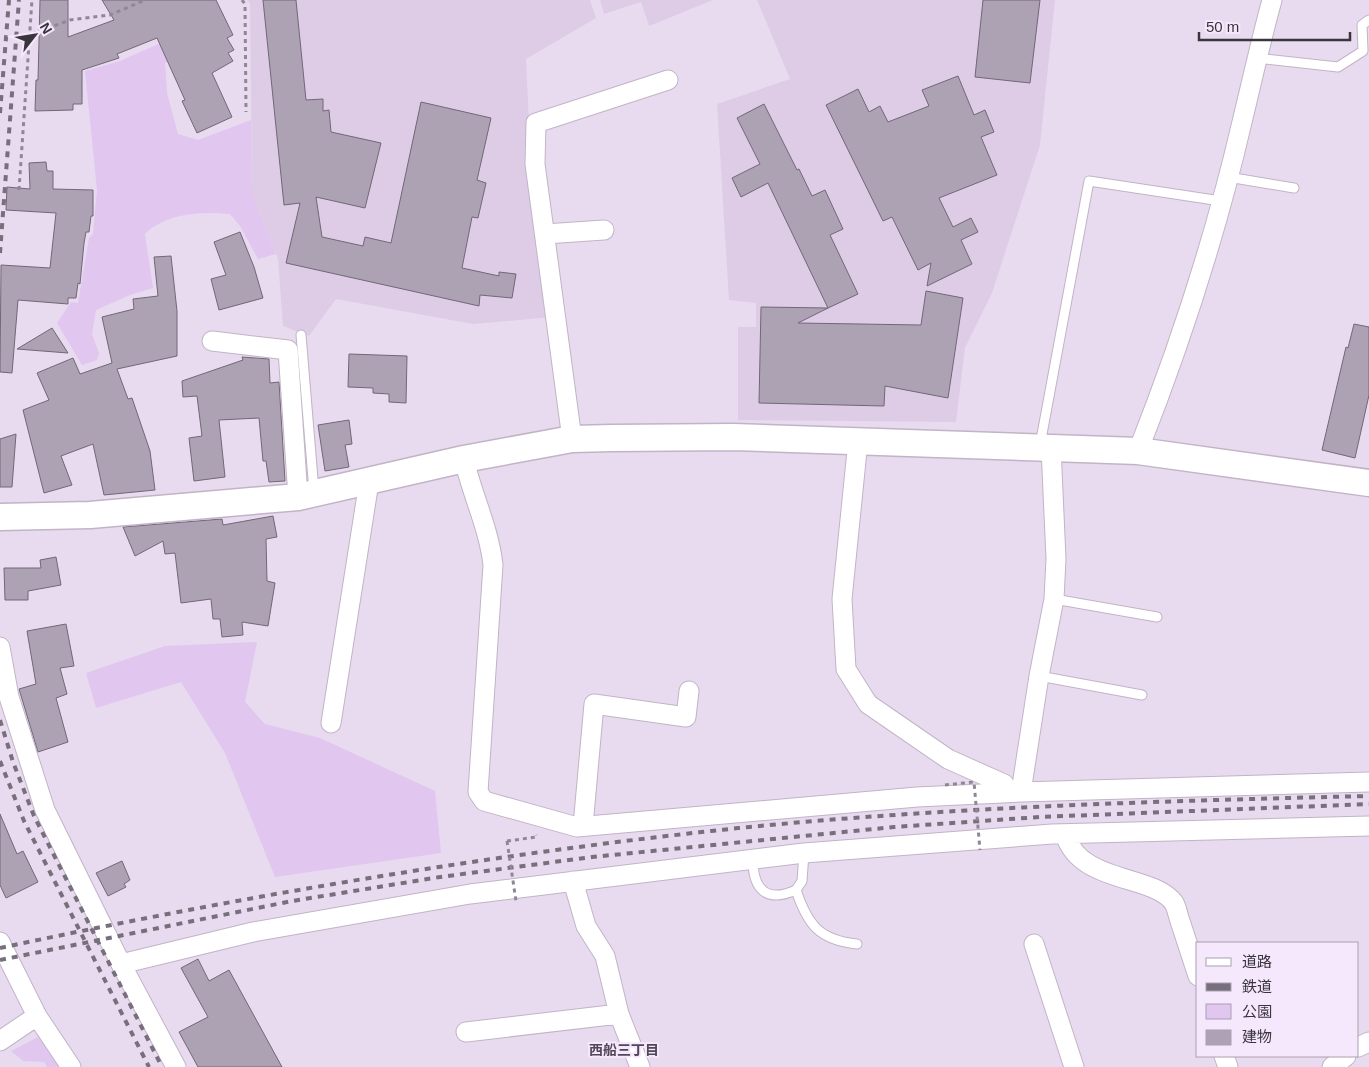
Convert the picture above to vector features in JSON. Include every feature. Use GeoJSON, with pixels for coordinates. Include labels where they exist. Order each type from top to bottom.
{"type":"FeatureCollection","features":[{"type":"Feature","properties":{"kind":"street"},"geometry":{"type":"LineString","coordinates":[[1138,451],[1188,316],[1242,122],[1256,58],[1272,0]]}},
{"type":"Feature","properties":{"kind":"street"},"geometry":{"type":"LineString","coordinates":[[572,439],[535,164],[536,123],[668,80]]}},
{"type":"Feature","properties":{"kind":"street"},"geometry":{"type":"LineString","coordinates":[[545,234],[604,230]]}},
{"type":"Feature","properties":{"kind":"street"},"geometry":{"type":"LineString","coordinates":[[212,341],[288,350],[306,496]]}},
{"type":"Feature","properties":{"kind":"street"},"geometry":{"type":"LineString","coordinates":[[0,517],[90,515],[306,496],[464,459],[572,439],[734,437],[1138,451],[1369,482]]}},
{"type":"Feature","properties":{"kind":"street"},"geometry":{"type":"LineString","coordinates":[[858,441],[842,599],[846,669],[868,704],[948,759],[1004,784],[1013,792]]}},
{"type":"Feature","properties":{"kind":"street"},"geometry":{"type":"LineString","coordinates":[[1013,792],[1054,599],[1056,559],[1046,447]]}},
{"type":"Feature","properties":{"kind":"street"},"geometry":{"type":"LineString","coordinates":[[464,459],[478,511],[490,541],[493,565],[478,792],[484,801],[583,826],[880,800],[1013,792],[1369,782]]}},
{"type":"Feature","properties":{"kind":"street"},"geometry":{"type":"LineString","coordinates":[[331,723],[369,482]]}},
{"type":"Feature","properties":{"kind":"street"},"geometry":{"type":"LineString","coordinates":[[0,647],[9,697],[45,810],[121,964],[176,1067]]}},
{"type":"Feature","properties":{"kind":"street"},"geometry":{"type":"LineString","coordinates":[[583,826],[594,704],[686,716],[689,691]]}},
{"type":"Feature","properties":{"kind":"street"},"geometry":{"type":"LineString","coordinates":[[121,964],[253,932],[470,894],[804,854],[1065,834],[1369,826]]}},
{"type":"Feature","properties":{"kind":"street"},"geometry":{"type":"LineString","coordinates":[[1065,834],[1068,845],[1075,854],[1110,875],[1161,892],[1174,903],[1196,970]]}},
{"type":"Feature","properties":{"kind":"street"},"geometry":{"type":"LineString","coordinates":[[573,882],[586,926],[605,956],[619,1014],[640,1067]]}},
{"type":"Feature","properties":{"kind":"street"},"geometry":{"type":"LineString","coordinates":[[0,942],[38,1016],[71,1067]]}},
{"type":"Feature","properties":{"kind":"street"},"geometry":{"type":"LineString","coordinates":[[1034,944],[1074,1067]]}},
{"type":"Feature","properties":{"kind":"street"},"geometry":{"type":"LineString","coordinates":[[466,1032],[619,1014]]}},
{"type":"Feature","properties":{"kind":"street"},"geometry":{"type":"LineString","coordinates":[[0,1041],[38,1016]]}},
{"type":"Feature","properties":{"kind":"street"},"geometry":{"type":"LineString","coordinates":[[1332,1067],[1345,1057]]}},
{"type":"Feature","properties":{"kind":"lane"},"geometry":{"type":"LineString","coordinates":[[1256,58],[1338,67],[1366,52],[1362,25],[1369,20]]}},
{"type":"Feature","properties":{"kind":"lane"},"geometry":{"type":"LineString","coordinates":[[1227,177],[1294,188]]}},
{"type":"Feature","properties":{"kind":"lane"},"geometry":{"type":"LineString","coordinates":[[1046,447],[1088,181],[1221,201]]}},
{"type":"Feature","properties":{"kind":"lane"},"geometry":{"type":"LineString","coordinates":[[301,335],[306,496]]}},
{"type":"Feature","properties":{"kind":"lane"},"geometry":{"type":"LineString","coordinates":[[1054,599],[1156,617]]}},
{"type":"Feature","properties":{"kind":"lane"},"geometry":{"type":"LineString","coordinates":[[1039,676],[1142,695]]}},
{"type":"Feature","properties":{"kind":"lane"},"geometry":{"type":"LineString","coordinates":[[752,860],[754,878],[768,895],[778,895],[796,890],[802,881],[804,854]]}},
{"type":"Feature","properties":{"kind":"lane"},"geometry":{"type":"LineString","coordinates":[[796,890],[807,916],[819,931],[837,942],[857,944]]}},
{"type":"Feature","properties":{"kind":"path"},"geometry":{"type":"LineString","coordinates":[[19,190],[32,34],[32,0]]}},
{"type":"Feature","properties":{"kind":"path"},"geometry":{"type":"LineString","coordinates":[[32,34],[70,20],[110,15],[145,0]]}},
{"type":"Feature","properties":{"kind":"path"},"geometry":{"type":"LineString","coordinates":[[242,0],[245,4],[246,112]]}},
{"type":"Feature","properties":{"kind":"path"},"geometry":{"type":"LineString","coordinates":[[945,785],[974,782],[980,850]]}},
{"type":"Feature","properties":{"kind":"path"},"geometry":{"type":"LineString","coordinates":[[507,841],[516,901]]}},
{"type":"Feature","properties":{"kind":"shaded area"},"geometry":{"type":"Polygon","coordinates":[[[247,0],[590,0],[596,18],[526,59],[531,165],[553,317],[473,324],[336,299],[309,336],[283,326],[278,259],[252,193],[250,3],[247,0]]]}},
{"type":"Feature","properties":{"kind":"shaded area"},"geometry":{"type":"Polygon","coordinates":[[[600,0],[713,0],[649,26],[641,2],[604,14],[600,0]]]}},
{"type":"Feature","properties":{"kind":"shaded area"},"geometry":{"type":"Polygon","coordinates":[[[757,0],[1055,0],[1040,145],[992,293],[965,348],[956,422],[738,420],[738,327],[756,327],[756,303],[729,300],[717,104],[790,79],[757,0]]]}},
{"type":"Feature","properties":{"kind":"green space"},"geometry":{"type":"Polygon","coordinates":[[[190,30],[201,45],[165,63],[167,93],[178,134],[198,140],[251,120],[252,193],[276,254],[258,259],[240,226],[230,214],[197,213],[185,215],[153,227],[145,234],[153,288],[130,295],[96,310],[92,334],[99,353],[97,360],[82,365],[57,323],[71,302],[78,303],[89,238],[93,234],[97,190],[85,71],[120,61],[190,30]]]}},
{"type":"Feature","properties":{"kind":"green space"},"geometry":{"type":"Polygon","coordinates":[[[257,642],[245,702],[265,724],[320,738],[435,791],[441,853],[275,877],[225,753],[181,682],[96,708],[86,673],[165,646],[257,642]]]}},
{"type":"Feature","properties":{"kind":"green space"},"geometry":{"type":"Polygon","coordinates":[[[42,1035],[64,1067],[47,1067],[44,1062],[23,1061],[11,1051],[42,1035]]]}},
{"type":"Feature","properties":{"kind":"building"},"geometry":{"type":"Polygon","coordinates":[[[40,0],[68,0],[68,37],[114,20],[102,0],[216,0],[233,35],[227,38],[234,50],[228,53],[233,61],[212,73],[232,117],[197,133],[182,101],[185,100],[157,38],[117,54],[119,58],[82,70],[82,104],[73,104],[73,110],[35,111],[36,80],[38,80],[40,0]]]}},
{"type":"Feature","properties":{"kind":"building"},"geometry":{"type":"Polygon","coordinates":[[[263,0],[296,0],[306,100],[323,99],[323,111],[329,110],[331,132],[381,143],[365,208],[316,197],[322,237],[363,246],[365,237],[391,243],[421,102],[491,118],[477,180],[486,183],[478,218],[472,217],[462,268],[499,276],[499,272],[516,274],[512,298],[480,295],[479,306],[286,263],[300,203],[284,205],[263,0]]]}},
{"type":"Feature","properties":{"kind":"building"},"geometry":{"type":"Polygon","coordinates":[[[983,0],[1040,0],[1030,83],[975,77],[983,0]]]}},
{"type":"Feature","properties":{"kind":"building"},"geometry":{"type":"Polygon","coordinates":[[[958,76],[974,115],[985,110],[994,132],[981,137],[997,175],[939,198],[953,227],[971,218],[978,232],[961,240],[972,264],[927,286],[931,263],[918,270],[892,217],[883,221],[826,105],[858,89],[869,112],[880,106],[888,122],[929,106],[922,90],[958,76]]]}},
{"type":"Feature","properties":{"kind":"building"},"geometry":{"type":"Polygon","coordinates":[[[764,104],[812,196],[825,190],[843,229],[830,235],[858,294],[828,308],[768,183],[741,197],[732,178],[760,164],[737,118],[764,104]]]}},
{"type":"Feature","properties":{"kind":"building"},"geometry":{"type":"Polygon","coordinates":[[[46,162],[47,171],[53,171],[53,189],[93,190],[93,216],[91,216],[89,232],[86,232],[80,284],[78,283],[76,298],[68,298],[68,304],[18,300],[12,373],[0,372],[1,265],[50,268],[56,213],[6,210],[7,187],[30,189],[29,163],[46,162]]]}},
{"type":"Feature","properties":{"kind":"building"},"geometry":{"type":"Polygon","coordinates":[[[240,232],[254,267],[263,298],[219,310],[211,279],[226,275],[214,242],[240,232]]]}},
{"type":"Feature","properties":{"kind":"building"},"geometry":{"type":"Polygon","coordinates":[[[171,256],[177,311],[177,356],[117,369],[128,399],[132,398],[150,451],[155,490],[104,495],[93,444],[61,456],[72,485],[44,493],[23,410],[49,400],[37,373],[73,358],[80,374],[112,363],[102,317],[134,309],[133,299],[158,296],[154,257],[171,256]]]}},
{"type":"Feature","properties":{"kind":"building"},"geometry":{"type":"Polygon","coordinates":[[[926,291],[963,298],[948,398],[885,386],[884,406],[759,403],[761,307],[828,308],[798,323],[921,325],[926,291]]]}},
{"type":"Feature","properties":{"kind":"building"},"geometry":{"type":"Polygon","coordinates":[[[1354,324],[1369,327],[1369,395],[1355,458],[1322,450],[1346,347],[1348,348],[1354,324]]]}},
{"type":"Feature","properties":{"kind":"building"},"geometry":{"type":"Polygon","coordinates":[[[52,328],[68,353],[17,349],[52,328]]]}},
{"type":"Feature","properties":{"kind":"building"},"geometry":{"type":"Polygon","coordinates":[[[349,354],[407,356],[406,403],[389,402],[389,394],[373,393],[373,388],[348,387],[349,354]]]}},
{"type":"Feature","properties":{"kind":"building"},"geometry":{"type":"Polygon","coordinates":[[[242,357],[269,359],[270,383],[279,382],[285,481],[269,482],[266,461],[263,461],[259,418],[219,420],[225,477],[194,481],[189,438],[202,436],[197,396],[183,397],[182,381],[243,360],[242,357]]]}},
{"type":"Feature","properties":{"kind":"building"},"geometry":{"type":"Polygon","coordinates":[[[349,420],[352,444],[345,445],[349,467],[325,471],[318,425],[349,420]]]}},
{"type":"Feature","properties":{"kind":"building"},"geometry":{"type":"Polygon","coordinates":[[[16,434],[12,487],[0,487],[0,439],[16,434]]]}},
{"type":"Feature","properties":{"kind":"building"},"geometry":{"type":"Polygon","coordinates":[[[273,516],[277,537],[266,539],[267,581],[275,583],[268,626],[242,622],[243,635],[222,637],[220,619],[213,619],[211,599],[181,603],[175,553],[165,554],[163,541],[135,556],[123,527],[222,519],[223,525],[273,516]]]}},
{"type":"Feature","properties":{"kind":"building"},"geometry":{"type":"Polygon","coordinates":[[[56,557],[61,585],[28,591],[28,600],[5,600],[4,568],[41,568],[40,560],[56,557]]]}},
{"type":"Feature","properties":{"kind":"building"},"geometry":{"type":"Polygon","coordinates":[[[66,624],[74,666],[60,668],[67,694],[56,698],[68,742],[38,752],[19,689],[36,684],[27,631],[66,624]]]}},
{"type":"Feature","properties":{"kind":"building"},"geometry":{"type":"Polygon","coordinates":[[[0,814],[17,854],[23,851],[38,882],[6,898],[0,885],[0,814]]]}},
{"type":"Feature","properties":{"kind":"building"},"geometry":{"type":"Polygon","coordinates":[[[122,861],[130,880],[124,884],[126,887],[108,896],[96,873],[122,861]]]}},
{"type":"Feature","properties":{"kind":"building"},"geometry":{"type":"Polygon","coordinates":[[[198,959],[209,981],[229,970],[282,1067],[198,1067],[179,1032],[208,1017],[181,968],[198,959]]]}},
{"type":"Feature","properties":{"kind":"railway"},"geometry":{"type":"LineString","coordinates":[[0,113],[9,0]]}},
{"type":"Feature","properties":{"kind":"railway"},"geometry":{"type":"LineString","coordinates":[[0,253],[19,0]]}},
{"type":"Feature","properties":{"kind":"railway"},"geometry":{"type":"LineString","coordinates":[[0,720],[13,762],[34,816],[162,1067]]}},
{"type":"Feature","properties":{"kind":"railway"},"geometry":{"type":"LineString","coordinates":[[0,761],[24,821],[149,1067]]}},
{"type":"Feature","properties":{"kind":"railway"},"geometry":{"type":"LineString","coordinates":[[0,948],[184,911],[368,878],[646,838],[817,821],[975,810],[1369,796]]}},
{"type":"Feature","properties":{"kind":"railway"},"geometry":{"type":"LineString","coordinates":[[0,960],[292,901],[440,877],[592,857],[894,827],[1040,817],[1369,804]]}},
{"type":"Feature","properties":{"kind":"district","name":"西船三丁目"},"geometry":{"type":"Point","coordinates":[624,1050]}}]}
